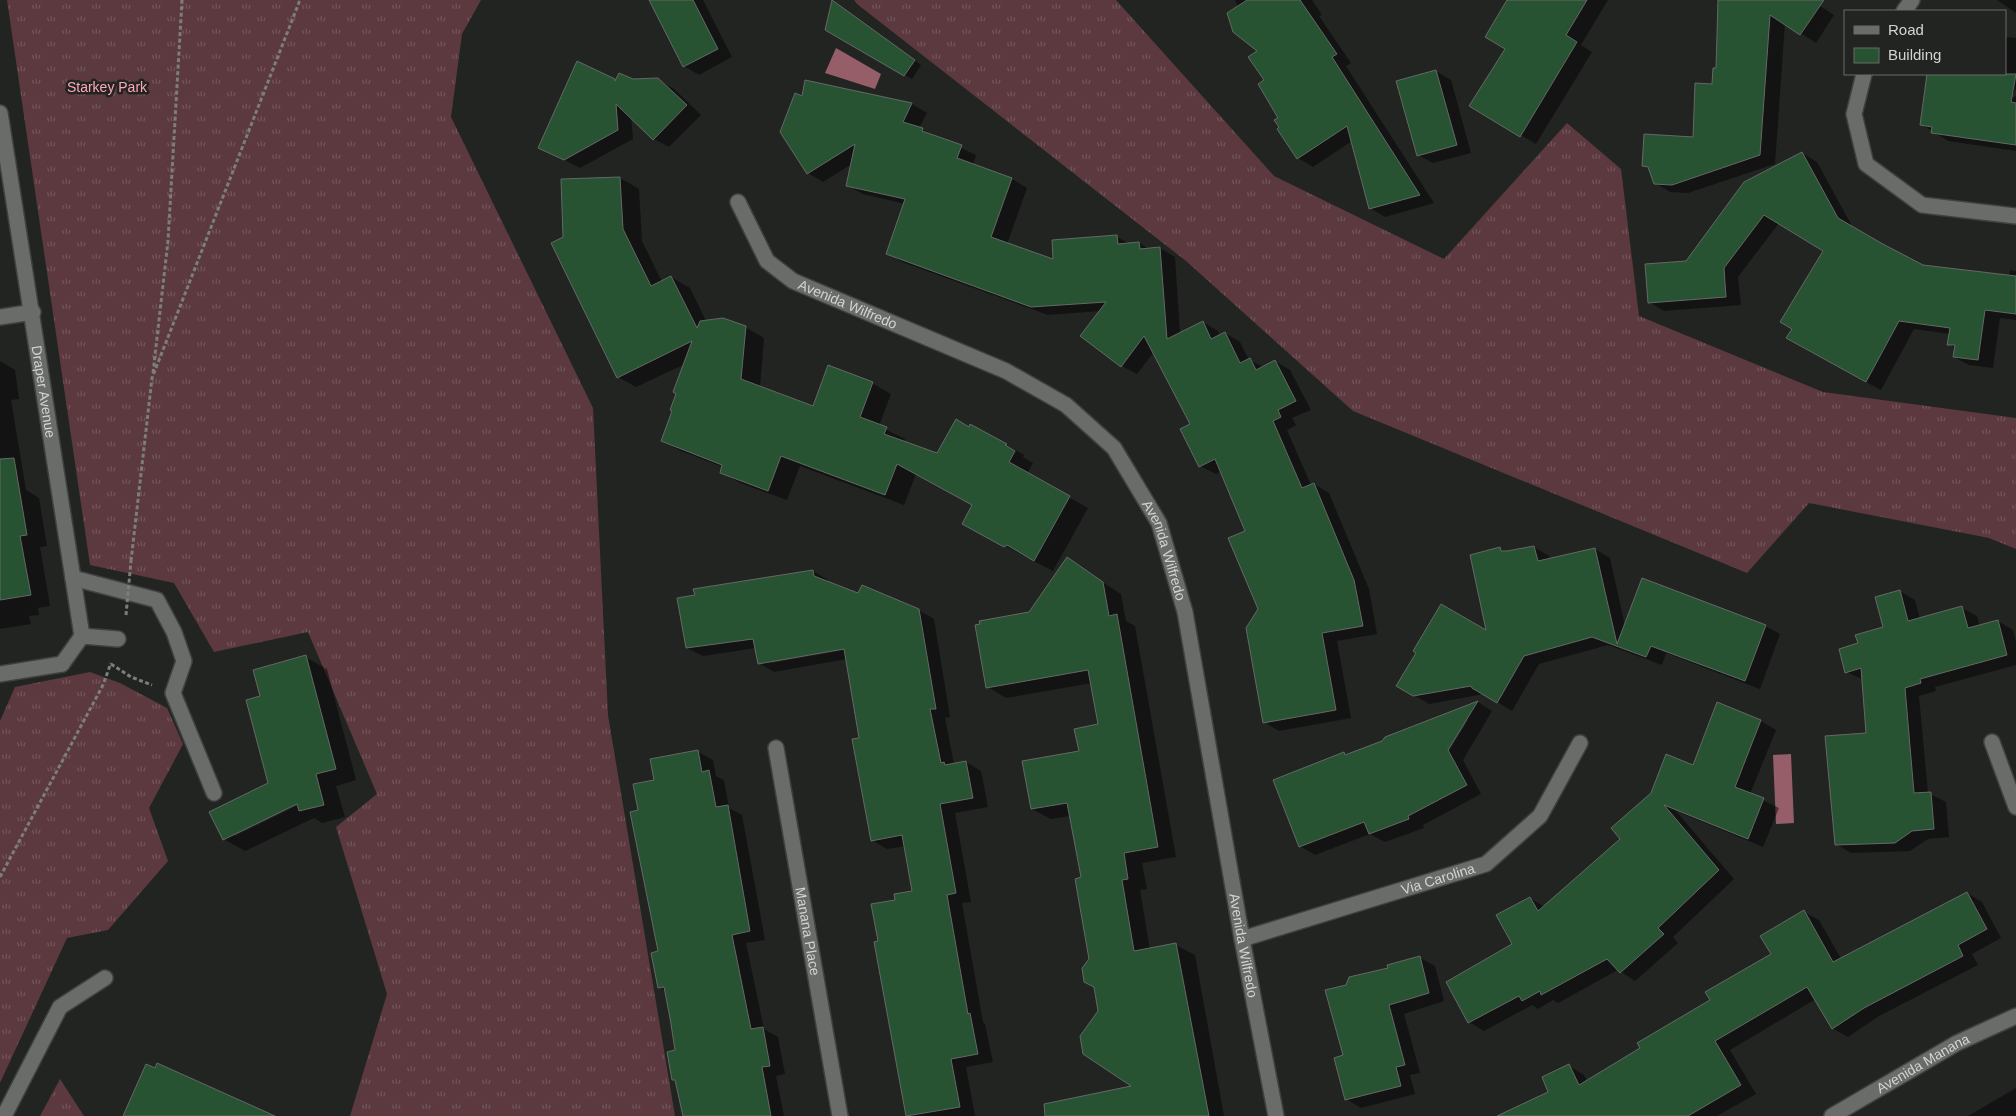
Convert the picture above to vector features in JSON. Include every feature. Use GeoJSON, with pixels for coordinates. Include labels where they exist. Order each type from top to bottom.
{"type":"FeatureCollection","features":[{"type":"Feature","properties":{"kind":"street"},"geometry":{"type":"LineString","coordinates":[[1864,75],[1854,114],[1866,164],[1922,205],[2016,216]]}},
{"type":"Feature","properties":{"kind":"street","name":"Draper Avenue"},"geometry":{"type":"LineString","coordinates":[[0,113],[33,312],[82,636]]}},
{"type":"Feature","properties":{"kind":"street","name":"Avenida Wilfredo"},"geometry":{"type":"LineString","coordinates":[[738,202],[767,261],[793,281],[1006,371],[1066,405],[1114,448],[1159,523],[1185,612],[1242,939],[1276,1116]]}},
{"type":"Feature","properties":{"kind":"street"},"geometry":{"type":"LineString","coordinates":[[0,317],[33,312]]}},
{"type":"Feature","properties":{"kind":"street"},"geometry":{"type":"LineString","coordinates":[[73,578],[157,600],[174,632],[184,661],[173,694],[214,793]]}},
{"type":"Feature","properties":{"kind":"street"},"geometry":{"type":"LineString","coordinates":[[0,674],[62,664],[82,636],[118,639]]}},
{"type":"Feature","properties":{"kind":"street"},"geometry":{"type":"LineString","coordinates":[[1992,742],[2016,807]]}},
{"type":"Feature","properties":{"kind":"street","name":"Via Carolina"},"geometry":{"type":"LineString","coordinates":[[1242,939],[1486,864],[1540,816],[1580,743]]}},
{"type":"Feature","properties":{"kind":"street","name":"Manana Place"},"geometry":{"type":"LineString","coordinates":[[776,748],[840,1116]]}},
{"type":"Feature","properties":{"kind":"street"},"geometry":{"type":"LineString","coordinates":[[4,1116],[60,1007],[105,978]]}},
{"type":"Feature","properties":{"kind":"street","name":"Avenida Manana"},"geometry":{"type":"LineString","coordinates":[[1832,1116],[1957,1043],[2016,1016]]}},
{"type":"Feature","properties":{"kind":"path"},"geometry":{"type":"LineString","coordinates":[[0,878],[103,685],[126,615],[168,241],[182,0]]}},
{"type":"Feature","properties":{"kind":"path"},"geometry":{"type":"LineString","coordinates":[[152,378],[300,0]]}},
{"type":"Feature","properties":{"kind":"path"},"geometry":{"type":"LineString","coordinates":[[105,664],[111,664],[131,677],[173,694]]}},
{"type":"Feature","properties":{"kind":"green space","name":"Starkey Park"},"geometry":{"type":"Polygon","coordinates":[[[7,0],[481,0],[462,34],[451,117],[593,408],[608,715],[675,1116],[350,1116],[387,994],[336,827],[377,794],[308,632],[214,652],[174,583],[90,565],[7,0]]]}},
{"type":"Feature","properties":{"kind":"green space"},"geometry":{"type":"Polygon","coordinates":[[[854,0],[1116,0],[1274,176],[1444,259],[1567,123],[1621,169],[1639,316],[1823,392],[2016,418],[2016,549],[1989,538],[1809,503],[1747,573],[1353,411],[1186,261],[854,0]]]}},
{"type":"Feature","properties":{"kind":"green space"},"geometry":{"type":"Polygon","coordinates":[[[90,672],[120,683],[167,708],[183,744],[149,808],[168,861],[108,930],[67,938],[0,1083],[0,721],[15,687],[90,672]]]}},
{"type":"Feature","properties":{"kind":"green space"},"geometry":{"type":"Polygon","coordinates":[[[60,1079],[84,1116],[40,1116],[60,1079]]]}},
{"type":"Feature","properties":{"kind":"shaded area"},"geometry":{"type":"Polygon","coordinates":[[[836,48],[881,74],[875,89],[825,73],[836,48]]]}},
{"type":"Feature","properties":{"kind":"shaded area"},"geometry":{"type":"Polygon","coordinates":[[[1791,754],[1794,823],[1776,824],[1773,755],[1791,754]]]}},
{"type":"Feature","properties":{"kind":"building"},"geometry":{"type":"Polygon","coordinates":[[[649,0],[693,0],[718,49],[683,67],[649,0]]]}},
{"type":"Feature","properties":{"kind":"building"},"geometry":{"type":"Polygon","coordinates":[[[832,0],[915,60],[904,76],[825,30],[832,0]]]}},
{"type":"Feature","properties":{"kind":"building"},"geometry":{"type":"Polygon","coordinates":[[[1247,0],[1300,0],[1337,54],[1332,57],[1420,195],[1369,209],[1347,126],[1297,159],[1277,129],[1279,127],[1274,120],[1278,118],[1258,84],[1264,80],[1248,57],[1257,51],[1233,32],[1227,13],[1247,0]]]}},
{"type":"Feature","properties":{"kind":"building"},"geometry":{"type":"Polygon","coordinates":[[[1507,0],[1587,0],[1566,35],[1577,42],[1520,137],[1469,106],[1505,49],[1485,37],[1507,0]]]}},
{"type":"Feature","properties":{"kind":"building"},"geometry":{"type":"Polygon","coordinates":[[[1718,0],[1824,0],[1800,35],[1770,15],[1760,155],[1672,185],[1654,184],[1648,167],[1642,166],[1644,134],[1693,137],[1695,83],[1712,84],[1713,68],[1716,68],[1718,0]]]}},
{"type":"Feature","properties":{"kind":"building"},"geometry":{"type":"Polygon","coordinates":[[[577,61],[615,79],[615,81],[619,73],[633,79],[658,78],[687,105],[653,140],[616,104],[618,130],[564,160],[538,148],[577,61]]]}},
{"type":"Feature","properties":{"kind":"building"},"geometry":{"type":"Polygon","coordinates":[[[1436,70],[1457,145],[1417,156],[1396,81],[1436,70]]]}},
{"type":"Feature","properties":{"kind":"building"},"geometry":{"type":"Polygon","coordinates":[[[2016,74],[2011,102],[2016,103],[2016,145],[1931,133],[1932,127],[1920,125],[1927,75],[2016,74]]]}},
{"type":"Feature","properties":{"kind":"building"},"geometry":{"type":"Polygon","coordinates":[[[805,80],[912,103],[903,122],[923,128],[922,131],[962,145],[957,158],[1012,178],[991,237],[1053,259],[1052,240],[1117,235],[1118,244],[1139,242],[1140,249],[1160,247],[1167,339],[1203,321],[1211,339],[1225,332],[1240,363],[1250,358],[1256,370],[1275,360],[1296,401],[1278,410],[1281,417],[1273,421],[1302,488],[1314,483],[1354,580],[1363,626],[1322,633],[1336,710],[1263,723],[1246,628],[1258,609],[1228,538],[1245,531],[1215,459],[1199,467],[1180,429],[1190,424],[1144,336],[1121,367],[1080,336],[1106,302],[1031,307],[886,254],[905,199],[846,186],[855,144],[807,174],[780,132],[795,93],[802,96],[805,80]]]}},
{"type":"Feature","properties":{"kind":"building"},"geometry":{"type":"Polygon","coordinates":[[[1802,152],[1838,218],[1881,243],[1923,265],[2016,276],[2016,314],[1985,310],[1978,360],[1953,357],[1955,345],[1947,345],[1950,328],[1899,321],[1866,382],[1786,338],[1792,329],[1780,322],[1823,251],[1764,215],[1724,268],[1726,297],[1648,303],[1645,264],[1686,261],[1744,182],[1802,152]]]}},
{"type":"Feature","properties":{"kind":"building"},"geometry":{"type":"Polygon","coordinates":[[[620,177],[623,229],[651,286],[671,276],[697,328],[700,321],[723,318],[746,326],[741,379],[813,406],[828,365],[873,382],[860,417],[887,427],[884,434],[937,453],[956,419],[969,427],[970,424],[1007,444],[1005,445],[1015,451],[1009,462],[1070,496],[1034,561],[1007,545],[1004,547],[962,524],[972,505],[897,464],[885,495],[781,456],[768,491],[720,473],[722,465],[661,441],[672,411],[670,410],[676,394],[673,392],[692,341],[617,378],[551,243],[563,237],[561,179],[620,177]]]}},
{"type":"Feature","properties":{"kind":"building"},"geometry":{"type":"Polygon","coordinates":[[[14,458],[27,535],[20,536],[31,595],[0,600],[0,459],[14,458]]]}},
{"type":"Feature","properties":{"kind":"building"},"geometry":{"type":"Polygon","coordinates":[[[1534,546],[1538,561],[1595,548],[1617,644],[1642,578],[1766,625],[1745,681],[1651,646],[1646,657],[1592,637],[1524,656],[1497,703],[1471,686],[1413,696],[1396,686],[1416,653],[1413,651],[1441,604],[1486,630],[1470,555],[1500,547],[1501,551],[1507,551],[1534,546]]]}},
{"type":"Feature","properties":{"kind":"building"},"geometry":{"type":"Polygon","coordinates":[[[1067,557],[1103,582],[1109,616],[1117,614],[1158,847],[1124,853],[1128,879],[1122,880],[1134,951],[1176,943],[1209,1116],[1045,1116],[1044,1104],[1131,1086],[1083,1054],[1080,1036],[1098,1011],[1094,987],[1084,982],[1082,968],[1089,959],[1075,879],[1081,877],[1067,803],[1031,809],[1022,761],[1079,751],[1074,729],[1098,724],[1088,670],[986,688],[975,625],[980,624],[979,621],[1029,612],[1067,557]]]}},
{"type":"Feature","properties":{"kind":"building"},"geometry":{"type":"Polygon","coordinates":[[[813,570],[814,576],[858,593],[862,585],[919,609],[936,709],[930,709],[941,763],[944,762],[945,765],[966,761],[973,798],[940,804],[956,893],[947,895],[968,1014],[970,1013],[978,1054],[951,1059],[960,1107],[906,1116],[874,942],[878,941],[871,904],[895,900],[894,894],[912,891],[902,835],[871,841],[852,739],[859,738],[844,649],[758,664],[753,639],[686,648],[677,598],[695,595],[693,589],[813,570]]]}},
{"type":"Feature","properties":{"kind":"building"},"geometry":{"type":"Polygon","coordinates":[[[1900,590],[1908,621],[1962,606],[1968,628],[1998,620],[2007,655],[1920,679],[1921,683],[1905,688],[1914,793],[1931,792],[1934,829],[1912,831],[1895,843],[1835,845],[1825,736],[1866,733],[1861,668],[1845,673],[1839,649],[1858,643],[1855,635],[1883,627],[1875,597],[1900,590]]]}},
{"type":"Feature","properties":{"kind":"building"},"geometry":{"type":"Polygon","coordinates":[[[306,655],[336,769],[316,774],[324,805],[299,811],[297,804],[223,840],[209,812],[268,783],[246,700],[260,696],[253,670],[306,655]]]}},
{"type":"Feature","properties":{"kind":"building"},"geometry":{"type":"Polygon","coordinates":[[[1478,701],[1448,750],[1467,785],[1408,816],[1409,819],[1369,834],[1364,822],[1299,847],[1273,780],[1344,752],[1345,755],[1382,741],[1385,737],[1478,701]]]}},
{"type":"Feature","properties":{"kind":"building"},"geometry":{"type":"Polygon","coordinates":[[[1717,702],[1761,720],[1735,787],[1764,798],[1748,839],[1664,805],[1719,870],[1658,928],[1664,934],[1620,973],[1607,959],[1541,995],[1540,991],[1522,1001],[1519,996],[1468,1023],[1446,982],[1512,944],[1496,915],[1530,897],[1538,911],[1620,839],[1611,828],[1651,793],[1666,754],[1693,765],[1717,702]]]}},
{"type":"Feature","properties":{"kind":"building"},"geometry":{"type":"Polygon","coordinates":[[[698,750],[702,772],[709,770],[716,807],[728,805],[750,931],[732,935],[751,1029],[763,1027],[770,1066],[762,1067],[771,1116],[683,1116],[675,1080],[672,1080],[667,1052],[675,1050],[670,1018],[664,987],[658,988],[651,953],[658,951],[630,812],[638,810],[633,784],[654,780],[650,759],[698,750]]]}},
{"type":"Feature","properties":{"kind":"building"},"geometry":{"type":"Polygon","coordinates":[[[1967,892],[1987,929],[1958,945],[1963,956],[1864,1008],[1832,1029],[1807,987],[1715,1041],[1741,1085],[1688,1116],[1497,1116],[1548,1092],[1542,1077],[1569,1064],[1579,1085],[1640,1048],[1637,1043],[1710,1000],[1705,992],[1771,954],[1760,936],[1804,910],[1833,962],[1967,892]]]}},
{"type":"Feature","properties":{"kind":"building"},"geometry":{"type":"Polygon","coordinates":[[[1420,956],[1429,993],[1389,1005],[1405,1065],[1396,1067],[1401,1086],[1345,1100],[1334,1058],[1343,1055],[1325,990],[1346,985],[1349,977],[1388,968],[1387,965],[1420,956]]]}},
{"type":"Feature","properties":{"kind":"building"},"geometry":{"type":"Polygon","coordinates":[[[157,1063],[275,1116],[123,1116],[146,1064],[155,1068],[157,1063]]]}}]}
